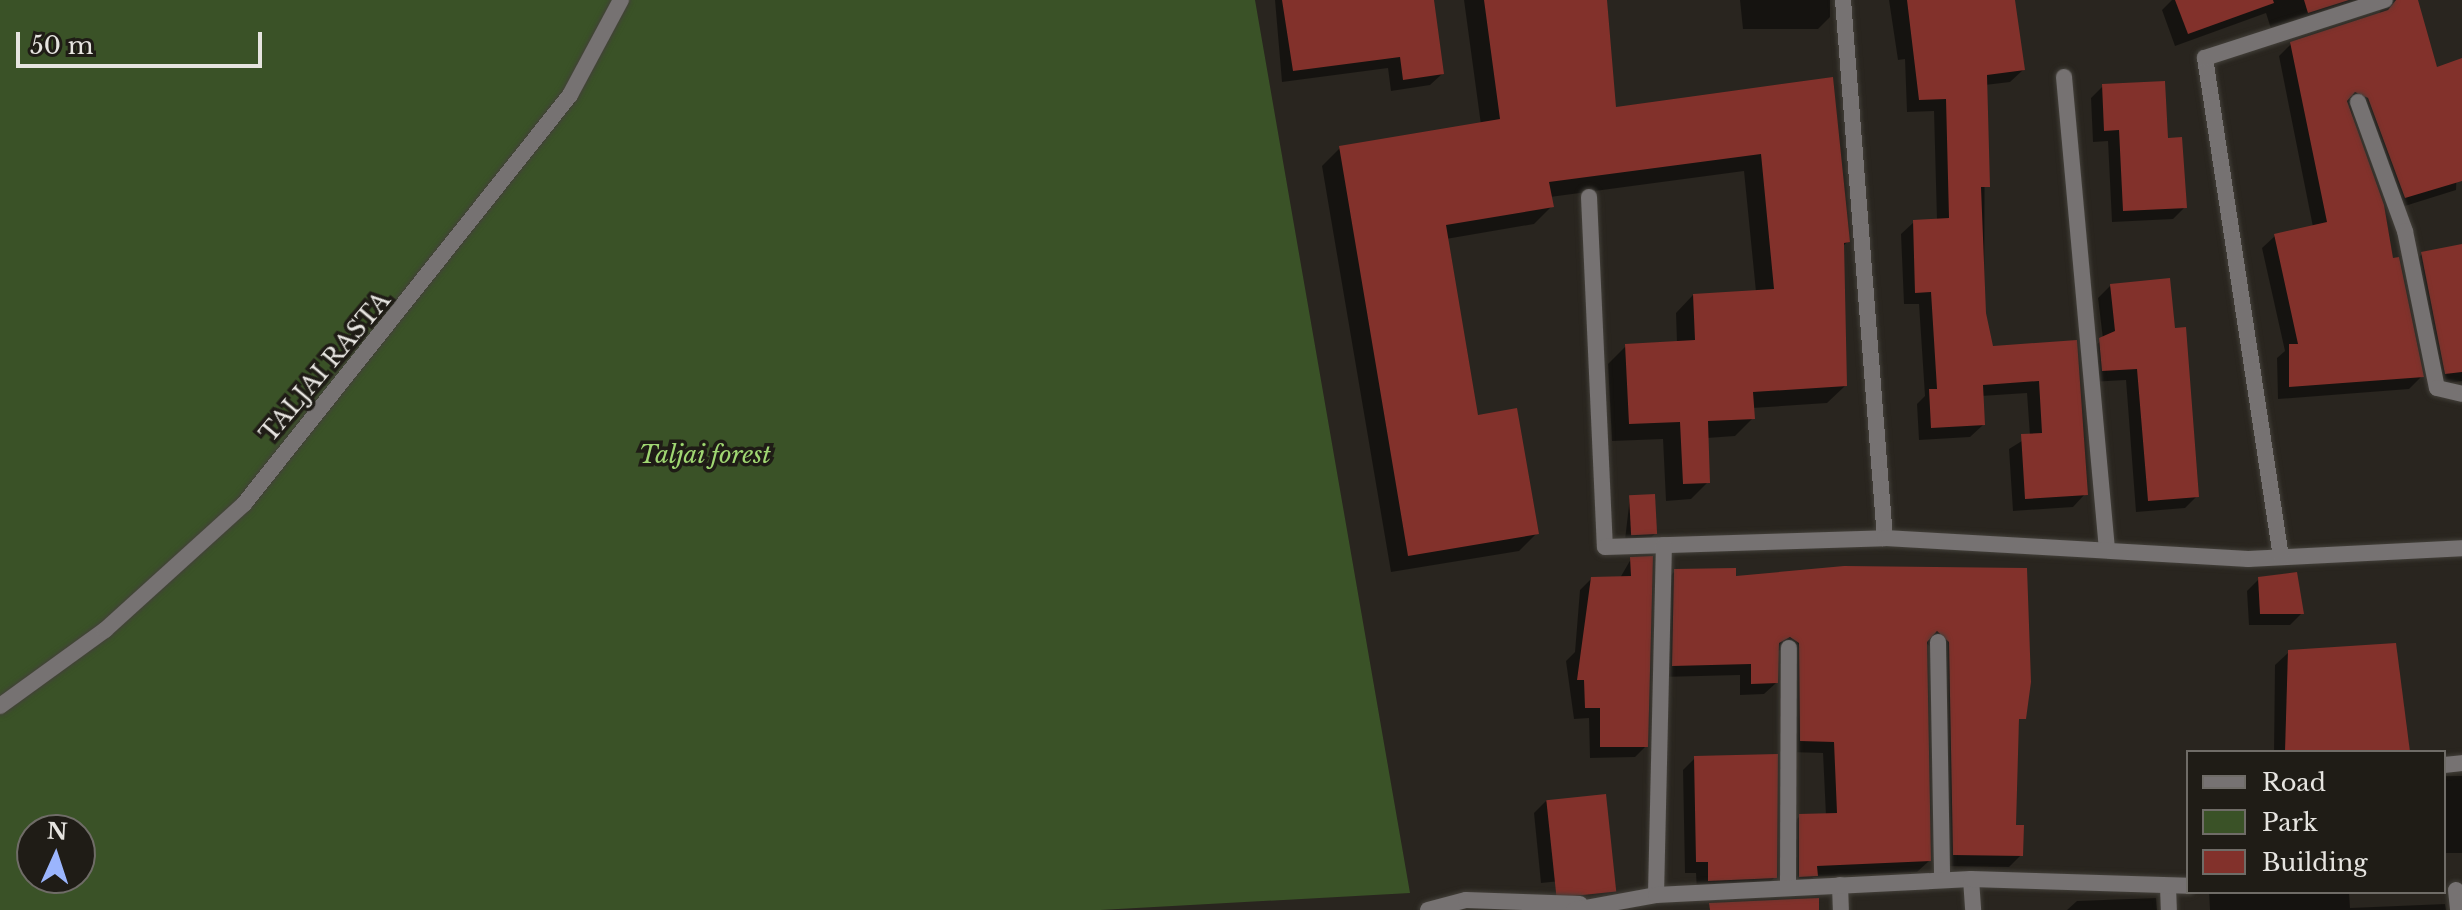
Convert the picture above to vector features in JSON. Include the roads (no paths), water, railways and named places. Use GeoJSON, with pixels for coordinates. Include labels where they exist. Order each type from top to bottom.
{"type":"FeatureCollection","features":[{"type":"Feature","properties":{"kind":"street","name":"TALJAI RASTA"},"geometry":{"type":"LineString","coordinates":[[0,706],[105,630],[244,504],[570,95],[621,0]]}},
{"type":"Feature","properties":{"kind":"street"},"geometry":{"type":"LineString","coordinates":[[1843,0],[1885,538]]}},
{"type":"Feature","properties":{"kind":"street"},"geometry":{"type":"LineString","coordinates":[[2281,557],[2205,58],[2385,0]]}},
{"type":"Feature","properties":{"kind":"street"},"geometry":{"type":"LineString","coordinates":[[2064,77],[2107,550]]}},
{"type":"Feature","properties":{"kind":"street"},"geometry":{"type":"LineString","coordinates":[[2358,102],[2405,231],[2437,388],[2462,394]]}},
{"type":"Feature","properties":{"kind":"street"},"geometry":{"type":"LineString","coordinates":[[1589,197],[1605,547],[1885,538],[2281,557],[2462,548]]}},
{"type":"Feature","properties":{"kind":"street"},"geometry":{"type":"LineString","coordinates":[[1656,895],[1664,545]]}},
{"type":"Feature","properties":{"kind":"street"},"geometry":{"type":"LineString","coordinates":[[1938,642],[1942,880]]}},
{"type":"Feature","properties":{"kind":"street"},"geometry":{"type":"LineString","coordinates":[[1788,888],[1789,648]]}},
{"type":"Feature","properties":{"kind":"street"},"geometry":{"type":"LineString","coordinates":[[1971,879],[1973,910]]}},
{"type":"Feature","properties":{"kind":"street"},"geometry":{"type":"LineString","coordinates":[[1428,910],[1466,900],[1577,907],[1656,895],[1971,879],[2186,886]]}},
{"type":"Feature","properties":{"kind":"street"},"geometry":{"type":"LineString","coordinates":[[1840,885],[1841,910]]}},
{"type":"Feature","properties":{"kind":"street"},"geometry":{"type":"LineString","coordinates":[[2168,886],[2169,910]]}},
{"type":"Feature","properties":{"kind":"street"},"geometry":{"type":"LineString","coordinates":[[2454,889],[2458,910]]}},
{"type":"Feature","properties":{"kind":"park label","name":"Taljai forest"},"geometry":{"type":"Point","coordinates":[705,455]}}]}
